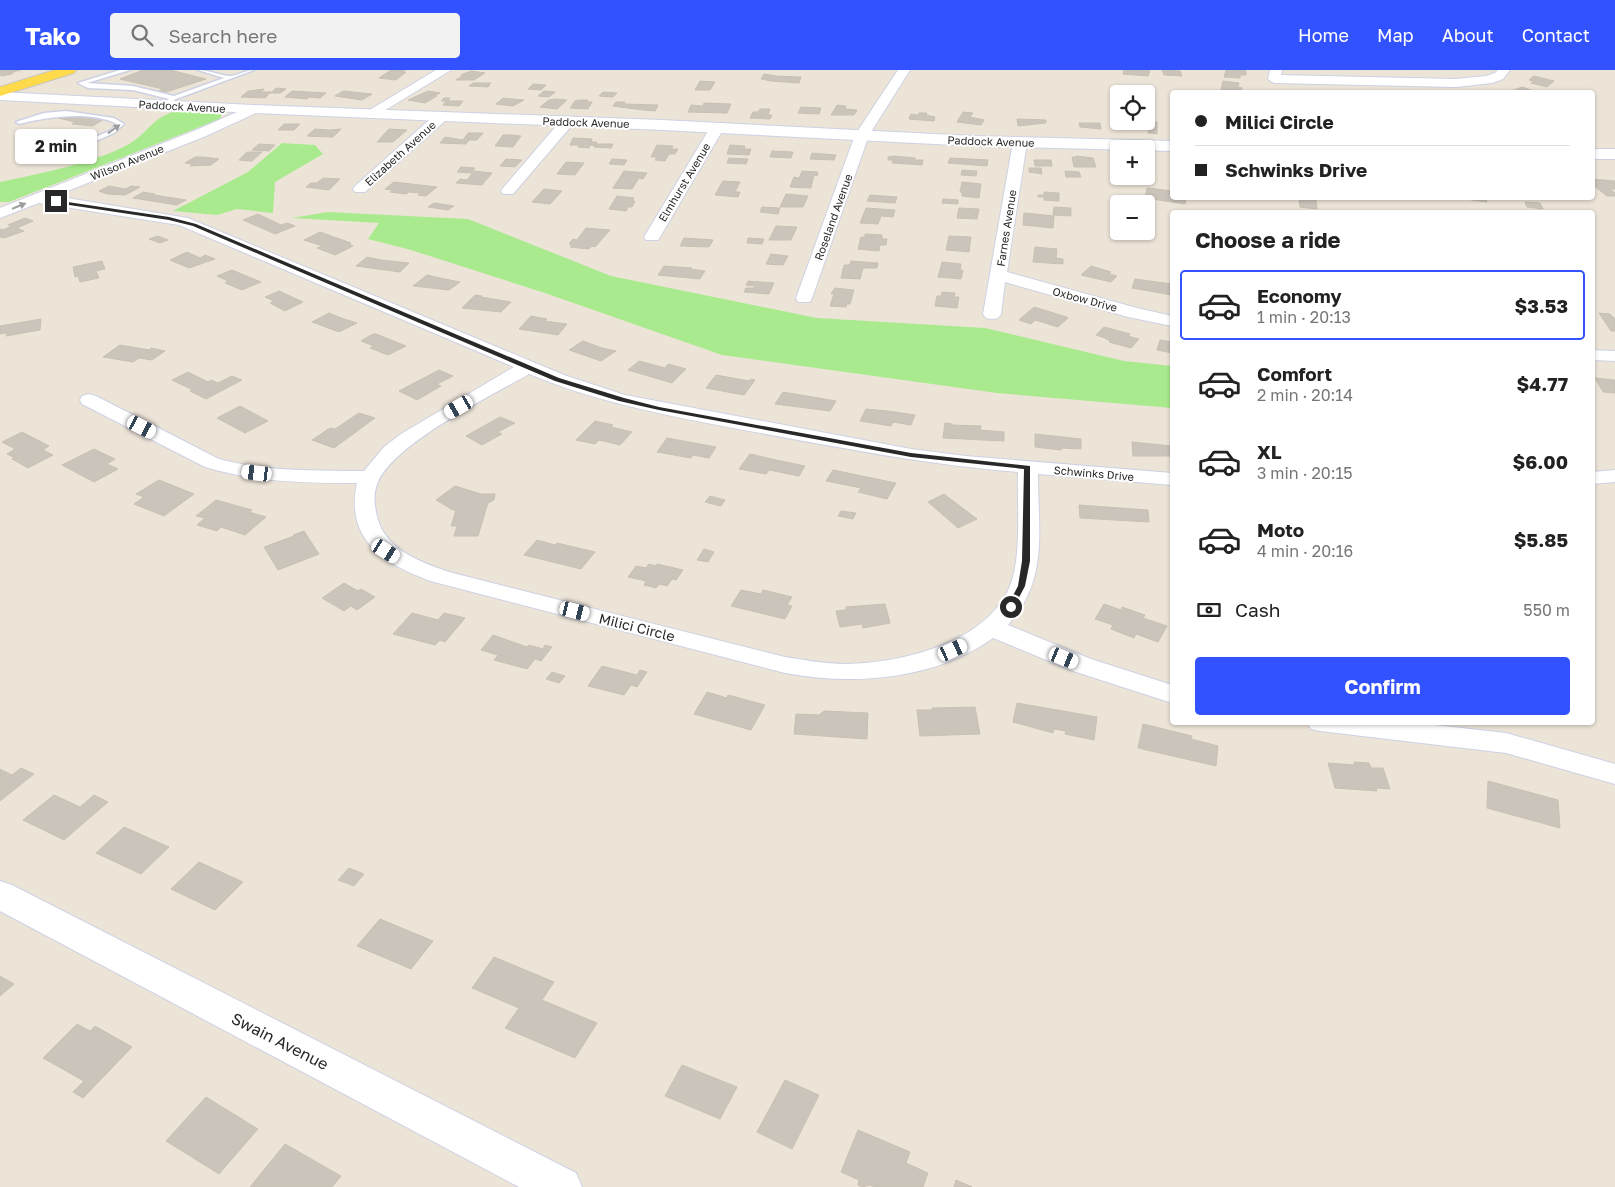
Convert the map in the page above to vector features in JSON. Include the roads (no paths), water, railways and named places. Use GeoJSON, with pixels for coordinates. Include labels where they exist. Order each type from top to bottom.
{"type":"FeatureCollection","features":[{"type":"Feature","properties":{"kind":"main road"},"geometry":{"type":"LineString","coordinates":[[0,92],[69,70]]}},
{"type":"Feature","properties":{"kind":"main road","name":"Paddock Avenue"},"geometry":{"type":"LineString","coordinates":[[0,96],[169,102],[253,109],[568,121],[1020,142],[1170,146]]}},
{"type":"Feature","properties":{"kind":"main road"},"geometry":{"type":"LineString","coordinates":[[1595,154],[1615,154]]}},
{"type":"Feature","properties":{"kind":"main road","name":"Swain Avenue"},"geometry":{"type":"LineString","coordinates":[[0,895],[561,1187]]}},
{"type":"Feature","properties":{"kind":"street"},"geometry":{"type":"LineString","coordinates":[[369,114],[445,70]]}},
{"type":"Feature","properties":{"kind":"street","name":"Roseland Avenue"},"geometry":{"type":"LineString","coordinates":[[804,298],[862,135],[904,70]]}},
{"type":"Feature","properties":{"kind":"street"},"geometry":{"type":"LineString","coordinates":[[1273,90],[1275,75],[1456,83],[1488,80],[1499,76],[1504,70]]}},
{"type":"Feature","properties":{"kind":"street","name":"Wilson Avenue"},"geometry":{"type":"LineString","coordinates":[[0,214],[201,133],[253,109]]}},
{"type":"Feature","properties":{"kind":"street","name":"Elizabeth Avenue"},"geometry":{"type":"LineString","coordinates":[[360,189],[441,117]]}},
{"type":"Feature","properties":{"kind":"street"},"geometry":{"type":"LineString","coordinates":[[508,191],[568,121]]}},
{"type":"Feature","properties":{"kind":"street","name":"Elmhurst Avenue"},"geometry":{"type":"LineString","coordinates":[[652,237],[717,128]]}},
{"type":"Feature","properties":{"kind":"street","name":"Farnes Avenue"},"geometry":{"type":"LineString","coordinates":[[992,314],[1020,142]]}},
{"type":"Feature","properties":{"kind":"street","name":"Schwinks Drive"},"geometry":{"type":"LineString","coordinates":[[37,198],[183,221],[528,367],[589,390],[659,408],[911,455],[1170,479]]}},
{"type":"Feature","properties":{"kind":"street","name":"Oxbow Drive"},"geometry":{"type":"LineString","coordinates":[[998,275],[1134,313],[1170,321]]}},
{"type":"Feature","properties":{"kind":"street"},"geometry":{"type":"LineString","coordinates":[[1595,355],[1615,356]]}},
{"type":"Feature","properties":{"kind":"street","name":"Milici Circle"},"geometry":{"type":"LineString","coordinates":[[528,367],[401,443],[384,458],[369,478],[364,497],[364,514],[372,534],[386,551],[408,565],[442,577],[784,665],[818,671],[853,672],[883,670],[910,665],[938,656],[967,643],[992,628],[1011,607],[1022,586],[1026,561],[1028,467]]}},
{"type":"Feature","properties":{"kind":"street"},"geometry":{"type":"LineString","coordinates":[[89,400],[212,463],[227,468],[269,474],[369,478]]}},
{"type":"Feature","properties":{"kind":"street"},"geometry":{"type":"LineString","coordinates":[[1595,478],[1615,476]]}},
{"type":"Feature","properties":{"kind":"street"},"geometry":{"type":"LineString","coordinates":[[992,628],[1082,666],[1170,693]]}},
{"type":"Feature","properties":{"kind":"street"},"geometry":{"type":"LineString","coordinates":[[1347,725],[1506,743],[1615,774]]}},
{"type":"Feature","properties":{"kind":"lane"},"geometry":{"type":"LineString","coordinates":[[127,70],[81,84],[132,88],[169,102],[251,70]]}},
{"type":"Feature","properties":{"kind":"lane"},"geometry":{"type":"LineString","coordinates":[[201,70],[231,78]]}},
{"type":"Feature","properties":{"kind":"lane"},"geometry":{"type":"LineString","coordinates":[[19,122],[42,115],[68,112],[114,120],[121,124],[112,132],[54,157]]}}]}
